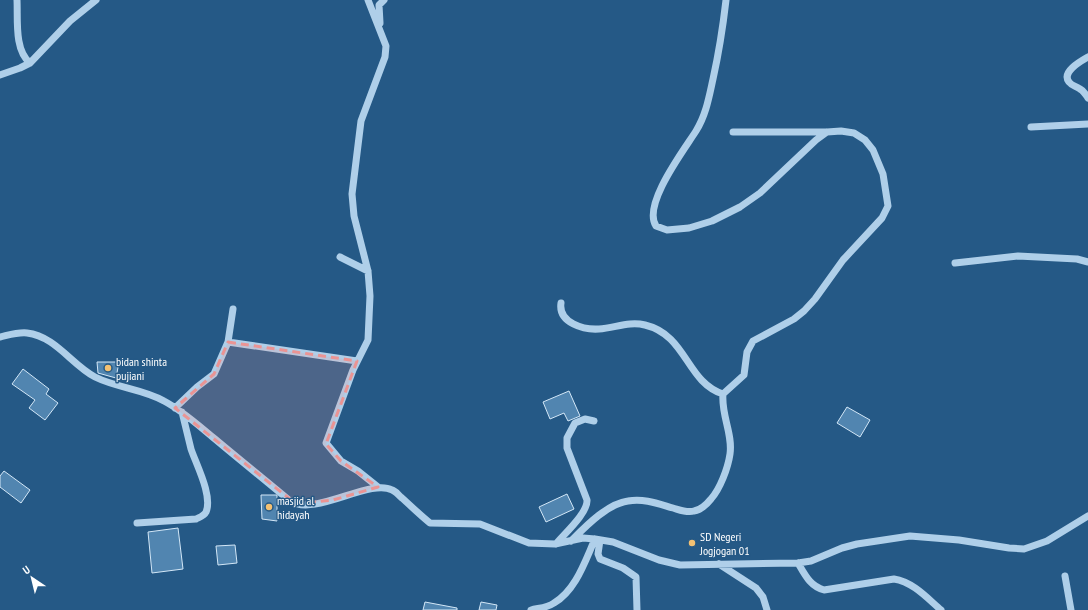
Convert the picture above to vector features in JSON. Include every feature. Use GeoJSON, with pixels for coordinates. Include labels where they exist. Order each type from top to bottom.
{"type":"FeatureCollection","features":[{"type":"Feature","properties":{"kind":"street"},"geometry":{"type":"LineString","coordinates":[[17,0],[19,45],[23,55],[30,63]]}},
{"type":"Feature","properties":{"kind":"street"},"geometry":{"type":"LineString","coordinates":[[0,75],[30,63],[70,21],[96,0]]}},
{"type":"Feature","properties":{"kind":"street"},"geometry":{"type":"LineString","coordinates":[[368,0],[387,50],[361,121],[352,194],[354,216],[368,271],[370,296],[368,340],[357,361],[326,443],[341,461],[358,471],[378,487],[392,490],[430,523],[480,524],[526,542],[555,544],[583,538],[597,539],[613,542],[642,555],[670,564],[680,565],[798,563],[810,561],[842,548],[857,544],[910,536],[959,540],[1024,549],[1047,540],[1088,516]]}},
{"type":"Feature","properties":{"kind":"street"},"geometry":{"type":"LineString","coordinates":[[379,27],[379,5],[384,0]]}},
{"type":"Feature","properties":{"kind":"street"},"geometry":{"type":"LineString","coordinates":[[726,0],[718,55],[709,99],[701,122],[655,202],[653,218],[656,226],[667,230],[689,228],[712,221],[740,207],[760,193],[816,140],[827,132]]}},
{"type":"Feature","properties":{"kind":"street"},"geometry":{"type":"LineString","coordinates":[[1088,57],[1077,63],[1068,73],[1067,79],[1070,83],[1083,91],[1088,98]]}},
{"type":"Feature","properties":{"kind":"street"},"geometry":{"type":"LineString","coordinates":[[1031,127],[1088,124]]}},
{"type":"Feature","properties":{"kind":"street"},"geometry":{"type":"LineString","coordinates":[[571,541],[599,516],[625,501],[645,500],[682,511],[693,512],[705,506],[718,489],[730,456],[730,436],[723,405],[723,394],[744,375],[747,352],[753,341],[794,318],[807,308],[844,260],[882,218],[888,206],[883,174],[873,150],[865,140],[854,133],[841,131],[733,132]]}},
{"type":"Feature","properties":{"kind":"street"},"geometry":{"type":"LineString","coordinates":[[955,262],[1018,256],[1077,258],[1088,262]]}},
{"type":"Feature","properties":{"kind":"street"},"geometry":{"type":"LineString","coordinates":[[340,257],[368,271]]}},
{"type":"Feature","properties":{"kind":"street"},"geometry":{"type":"LineString","coordinates":[[561,303],[561,311],[566,319],[581,326],[601,329],[632,323],[652,327],[664,333],[673,341],[702,382],[712,390],[723,394]]}},
{"type":"Feature","properties":{"kind":"street"},"geometry":{"type":"LineString","coordinates":[[175,408],[197,387],[214,374],[228,342],[233,308]]}},
{"type":"Feature","properties":{"kind":"street"},"geometry":{"type":"LineString","coordinates":[[0,337],[24,333],[37,336],[48,341],[65,353],[85,371],[96,377],[155,396],[182,412],[245,462],[290,501],[296,504],[304,505],[333,500],[378,487]]}},
{"type":"Feature","properties":{"kind":"street"},"geometry":{"type":"LineString","coordinates":[[228,342],[357,361]]}},
{"type":"Feature","properties":{"kind":"street"},"geometry":{"type":"LineString","coordinates":[[137,523],[196,519],[204,516],[207,510],[206,493],[192,450],[182,412]]}},
{"type":"Feature","properties":{"kind":"street"},"geometry":{"type":"LineString","coordinates":[[555,544],[572,526],[587,504],[587,500],[567,448],[568,434],[573,425],[579,421],[587,419],[594,421]]}},
{"type":"Feature","properties":{"kind":"street"},"geometry":{"type":"LineString","coordinates":[[531,610],[550,605],[568,592],[597,539]]}},
{"type":"Feature","properties":{"kind":"street"},"geometry":{"type":"LineString","coordinates":[[597,539],[598,554],[600,559],[623,568],[636,578],[637,610]]}},
{"type":"Feature","properties":{"kind":"street"},"geometry":{"type":"LineString","coordinates":[[798,563],[805,576],[813,585],[824,590],[894,579],[901,580],[908,583],[941,610]]}},
{"type":"Feature","properties":{"kind":"street"},"geometry":{"type":"LineString","coordinates":[[718,564],[756,588],[762,597],[767,610]]}},
{"type":"Feature","properties":{"kind":"street"},"geometry":{"type":"LineString","coordinates":[[1065,576],[1071,610]]}},
{"type":"Feature","properties":{"kind":"highlighted area"},"geometry":{"type":"Polygon","coordinates":[[[228,342],[357,361],[326,444],[341,461],[378,487],[333,500],[296,504],[175,408],[214,374],[228,342]]]}},
{"type":"Feature","properties":{"kind":"building","name":"bidan shinta pujiani"},"geometry":{"type":"Polygon","coordinates":[[[97,362],[119,362],[116,378],[98,373],[97,362]]]}},
{"type":"Feature","properties":{"kind":"building"},"geometry":{"type":"Polygon","coordinates":[[[23,369],[49,389],[46,394],[58,403],[45,420],[29,408],[35,400],[12,384],[23,369]]]}},
{"type":"Feature","properties":{"kind":"building"},"geometry":{"type":"Polygon","coordinates":[[[569,391],[580,416],[568,421],[564,413],[550,419],[543,402],[569,391]]]}},
{"type":"Feature","properties":{"kind":"building"},"geometry":{"type":"Polygon","coordinates":[[[847,407],[870,420],[860,437],[837,423],[847,407]]]}},
{"type":"Feature","properties":{"kind":"building"},"geometry":{"type":"Polygon","coordinates":[[[4,471],[30,490],[21,503],[0,487],[0,476],[4,471]]]}},
{"type":"Feature","properties":{"kind":"building"},"geometry":{"type":"Polygon","coordinates":[[[567,494],[574,509],[546,522],[539,507],[567,494]]]}},
{"type":"Feature","properties":{"kind":"building","name":"masjid al hidayah"},"geometry":{"type":"Polygon","coordinates":[[[261,495],[277,495],[277,521],[262,519],[261,495]]]}},
{"type":"Feature","properties":{"kind":"building"},"geometry":{"type":"Polygon","coordinates":[[[178,528],[183,569],[152,573],[148,532],[178,528]]]}},
{"type":"Feature","properties":{"kind":"building"},"geometry":{"type":"Polygon","coordinates":[[[235,545],[237,563],[218,565],[216,546],[235,545]]]}},
{"type":"Feature","properties":{"kind":"building"},"geometry":{"type":"Polygon","coordinates":[[[425,602],[457,608],[457,610],[423,610],[425,602]]]}},
{"type":"Feature","properties":{"kind":"building"},"geometry":{"type":"Polygon","coordinates":[[[481,602],[497,605],[496,610],[479,610],[481,602]]]}},
{"type":"Feature","properties":{"kind":"place","name":"bidan shinta pujiani"},"geometry":{"type":"Point","coordinates":[108,368]}},
{"type":"Feature","properties":{"kind":"place","name":"masjid al hidayah"},"geometry":{"type":"Point","coordinates":[269,507]}},
{"type":"Feature","properties":{"kind":"place","name":"SD Negeri Jogjogan 01"},"geometry":{"type":"Point","coordinates":[692,543]}}]}
